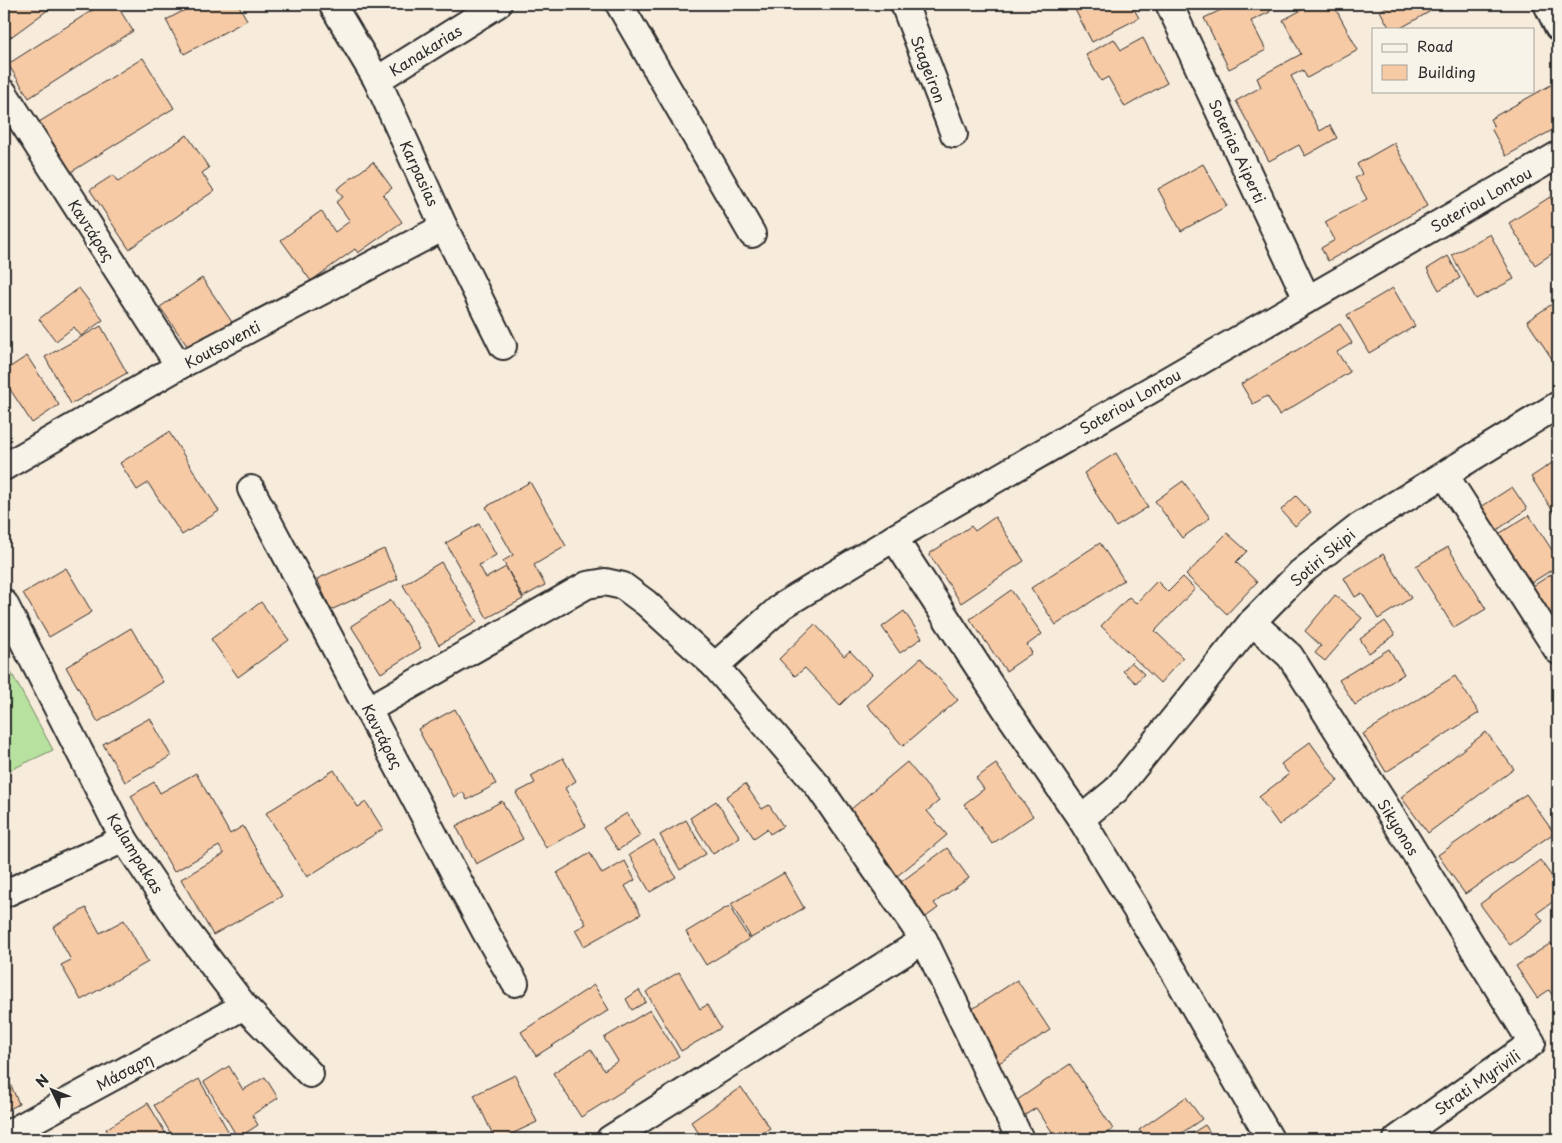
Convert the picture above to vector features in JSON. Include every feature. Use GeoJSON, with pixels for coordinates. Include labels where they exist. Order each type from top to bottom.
{"type":"FeatureCollection","features":[{"type":"Feature","properties":{"kind":"street","name":"Karpasias"},"geometry":{"type":"LineString","coordinates":[[332,4],[377,80],[444,227],[503,346]]}},
{"type":"Feature","properties":{"kind":"street","name":"Kanakarias"},"geometry":{"type":"LineString","coordinates":[[377,80],[498,4]]}},
{"type":"Feature","properties":{"kind":"street"},"geometry":{"type":"LineString","coordinates":[[618,4],[752,234]]}},
{"type":"Feature","properties":{"kind":"street","name":"Stageiron"},"geometry":{"type":"LineString","coordinates":[[904,4],[954,134]]}},
{"type":"Feature","properties":{"kind":"street","name":"Soterias Aiperti"},"geometry":{"type":"LineString","coordinates":[[1169,4],[1307,299]]}},
{"type":"Feature","properties":{"kind":"street"},"geometry":{"type":"LineString","coordinates":[[1547,4],[1558,27]]}},
{"type":"Feature","properties":{"kind":"street","name":"Καντάρας"},"geometry":{"type":"LineString","coordinates":[[4,93],[179,366]]}},
{"type":"Feature","properties":{"kind":"street","name":"Soteriou Lontou"},"geometry":{"type":"LineString","coordinates":[[715,666],[782,606],[894,538],[1558,155]]}},
{"type":"Feature","properties":{"kind":"street","name":"Koutsoventi"},"geometry":{"type":"LineString","coordinates":[[4,468],[179,366],[444,227]]}},
{"type":"Feature","properties":{"kind":"street","name":"Sotiri Skipi"},"geometry":{"type":"LineString","coordinates":[[1082,820],[1116,790],[1252,622],[1300,573],[1360,526],[1558,405]]}},
{"type":"Feature","properties":{"kind":"street"},"geometry":{"type":"LineString","coordinates":[[1445,475],[1558,651]]}},
{"type":"Feature","properties":{"kind":"street","name":"Καντάρας"},"geometry":{"type":"LineString","coordinates":[[251,489],[476,914],[516,983]]}},
{"type":"Feature","properties":{"kind":"street"},"geometry":{"type":"LineString","coordinates":[[894,538],[1009,714],[1082,820],[1176,975],[1270,1139]]}},
{"type":"Feature","properties":{"kind":"street"},"geometry":{"type":"LineString","coordinates":[[369,709],[587,585],[605,582],[623,586],[646,602],[715,666],[818,786],[924,940],[1020,1139]]}},
{"type":"Feature","properties":{"kind":"street","name":"Kalampakas"},"geometry":{"type":"LineString","coordinates":[[4,603],[124,839],[178,920],[244,1006],[310,1074]]}},
{"type":"Feature","properties":{"kind":"street","name":"Sikyonos"},"geometry":{"type":"LineString","coordinates":[[1252,622],[1290,656],[1392,816],[1532,1043]]}},
{"type":"Feature","properties":{"kind":"street"},"geometry":{"type":"LineString","coordinates":[[4,894],[124,839]]}},
{"type":"Feature","properties":{"kind":"street"},"geometry":{"type":"LineString","coordinates":[[610,1139],[924,940]]}},
{"type":"Feature","properties":{"kind":"street","name":"Μάσαρη"},"geometry":{"type":"LineString","coordinates":[[4,1136],[244,1006]]}},
{"type":"Feature","properties":{"kind":"street","name":"Strati Myrivili"},"geometry":{"type":"LineString","coordinates":[[1397,1139],[1532,1043]]}},
{"type":"Feature","properties":{"kind":"green space"},"geometry":{"type":"Polygon","coordinates":[[[4,659],[53,750],[4,773],[4,659]]]}},
{"type":"Feature","properties":{"kind":"building"},"geometry":{"type":"Polygon","coordinates":[[[4,4],[56,4],[4,42],[4,4]]]}},
{"type":"Feature","properties":{"kind":"building"},"geometry":{"type":"Polygon","coordinates":[[[102,4],[116,4],[133,31],[29,98],[8,64],[102,4]]]}},
{"type":"Feature","properties":{"kind":"building"},"geometry":{"type":"Polygon","coordinates":[[[196,4],[238,4],[247,20],[184,54],[166,20],[196,4]]]}},
{"type":"Feature","properties":{"kind":"building"},"geometry":{"type":"Polygon","coordinates":[[[1072,4],[1131,4],[1139,18],[1092,42],[1072,4]]]}},
{"type":"Feature","properties":{"kind":"building"},"geometry":{"type":"Polygon","coordinates":[[[1223,4],[1266,4],[1270,12],[1251,21],[1266,50],[1229,69],[1204,18],[1225,8],[1223,4]]]}},
{"type":"Feature","properties":{"kind":"building"},"geometry":{"type":"Polygon","coordinates":[[[1313,4],[1333,4],[1358,50],[1307,78],[1303,70],[1291,76],[1320,131],[1330,125],[1337,138],[1305,156],[1299,145],[1269,161],[1236,101],[1261,87],[1257,78],[1301,54],[1283,20],[1313,4]]]}},
{"type":"Feature","properties":{"kind":"building"},"geometry":{"type":"Polygon","coordinates":[[[1392,4],[1424,4],[1429,12],[1401,28],[1389,28],[1380,11],[1392,4]]]}},
{"type":"Feature","properties":{"kind":"building"},"geometry":{"type":"Polygon","coordinates":[[[1143,38],[1167,83],[1125,107],[1108,77],[1101,81],[1086,55],[1114,39],[1121,50],[1143,38]]]}},
{"type":"Feature","properties":{"kind":"building"},"geometry":{"type":"Polygon","coordinates":[[[143,58],[174,108],[71,172],[39,122],[143,58]]]}},
{"type":"Feature","properties":{"kind":"building"},"geometry":{"type":"Polygon","coordinates":[[[1558,81],[1558,127],[1506,156],[1491,128],[1494,127],[1490,119],[1558,81]]]}},
{"type":"Feature","properties":{"kind":"building"},"geometry":{"type":"Polygon","coordinates":[[[187,135],[209,168],[202,173],[214,191],[129,249],[90,190],[113,175],[118,182],[187,135]]]}},
{"type":"Feature","properties":{"kind":"building"},"geometry":{"type":"Polygon","coordinates":[[[1394,143],[1427,206],[1328,261],[1321,248],[1335,240],[1325,222],[1367,199],[1355,178],[1362,174],[1357,164],[1394,143]]]}},
{"type":"Feature","properties":{"kind":"building"},"geometry":{"type":"Polygon","coordinates":[[[373,162],[392,188],[383,195],[402,222],[358,253],[355,249],[311,281],[281,240],[321,211],[335,232],[350,221],[336,202],[343,197],[337,189],[373,162]]]}},
{"type":"Feature","properties":{"kind":"building"},"geometry":{"type":"Polygon","coordinates":[[[1203,164],[1227,206],[1181,231],[1158,189],[1203,164]]]}},
{"type":"Feature","properties":{"kind":"building"},"geometry":{"type":"Polygon","coordinates":[[[1550,197],[1558,210],[1558,254],[1556,251],[1535,265],[1509,223],[1550,197]]]}},
{"type":"Feature","properties":{"kind":"building"},"geometry":{"type":"Polygon","coordinates":[[[1490,234],[1514,279],[1476,299],[1452,255],[1490,234]]]}},
{"type":"Feature","properties":{"kind":"building"},"geometry":{"type":"Polygon","coordinates":[[[1448,256],[1460,278],[1439,290],[1427,269],[1448,256]]]}},
{"type":"Feature","properties":{"kind":"building"},"geometry":{"type":"Polygon","coordinates":[[[202,278],[236,328],[195,357],[160,307],[202,278]]]}},
{"type":"Feature","properties":{"kind":"building"},"geometry":{"type":"Polygon","coordinates":[[[79,288],[103,320],[81,336],[74,327],[56,341],[39,319],[79,288]]]}},
{"type":"Feature","properties":{"kind":"building"},"geometry":{"type":"Polygon","coordinates":[[[1393,288],[1415,326],[1369,353],[1347,315],[1393,288]]]}},
{"type":"Feature","properties":{"kind":"building"},"geometry":{"type":"Polygon","coordinates":[[[1558,300],[1558,368],[1527,321],[1558,300]]]}},
{"type":"Feature","properties":{"kind":"building"},"geometry":{"type":"Polygon","coordinates":[[[1340,324],[1352,343],[1337,352],[1350,372],[1279,415],[1267,396],[1253,404],[1241,384],[1340,324]]]}},
{"type":"Feature","properties":{"kind":"building"},"geometry":{"type":"Polygon","coordinates":[[[101,326],[127,373],[71,404],[45,357],[101,326]]]}},
{"type":"Feature","properties":{"kind":"building"},"geometry":{"type":"Polygon","coordinates":[[[27,356],[59,405],[32,423],[4,380],[4,371],[27,356]]]}},
{"type":"Feature","properties":{"kind":"building"},"geometry":{"type":"Polygon","coordinates":[[[169,432],[219,511],[182,535],[148,483],[137,490],[120,463],[169,432]]]}},
{"type":"Feature","properties":{"kind":"building"},"geometry":{"type":"Polygon","coordinates":[[[1116,453],[1148,507],[1116,527],[1084,473],[1116,453]]]}},
{"type":"Feature","properties":{"kind":"building"},"geometry":{"type":"Polygon","coordinates":[[[1558,459],[1558,519],[1531,477],[1558,459]]]}},
{"type":"Feature","properties":{"kind":"building"},"geometry":{"type":"Polygon","coordinates":[[[1183,481],[1210,518],[1182,538],[1155,501],[1183,481]]]}},
{"type":"Feature","properties":{"kind":"building"},"geometry":{"type":"Polygon","coordinates":[[[530,482],[566,546],[534,565],[545,585],[523,597],[503,561],[513,555],[486,507],[530,482]]]}},
{"type":"Feature","properties":{"kind":"building"},"geometry":{"type":"Polygon","coordinates":[[[1512,487],[1527,509],[1497,530],[1481,507],[1512,487]]]}},
{"type":"Feature","properties":{"kind":"building"},"geometry":{"type":"Polygon","coordinates":[[[1296,496],[1311,512],[1295,526],[1281,510],[1296,496]]]}},
{"type":"Feature","properties":{"kind":"building"},"geometry":{"type":"Polygon","coordinates":[[[1529,515],[1558,559],[1558,566],[1531,583],[1522,573],[1497,535],[1529,515]]]}},
{"type":"Feature","properties":{"kind":"building"},"geometry":{"type":"Polygon","coordinates":[[[995,517],[1024,561],[961,603],[929,554],[971,526],[975,531],[995,517]]]}},
{"type":"Feature","properties":{"kind":"building"},"geometry":{"type":"Polygon","coordinates":[[[479,524],[496,555],[479,565],[486,578],[506,567],[523,599],[487,618],[446,543],[479,524]]]}},
{"type":"Feature","properties":{"kind":"building"},"geometry":{"type":"Polygon","coordinates":[[[1227,533],[1247,551],[1236,562],[1257,582],[1227,614],[1186,575],[1227,533]]]}},
{"type":"Feature","properties":{"kind":"building"},"geometry":{"type":"Polygon","coordinates":[[[1100,543],[1124,580],[1056,625],[1031,588],[1100,543]]]}},
{"type":"Feature","properties":{"kind":"building"},"geometry":{"type":"Polygon","coordinates":[[[1448,547],[1486,609],[1454,628],[1416,566],[1448,547]]]}},
{"type":"Feature","properties":{"kind":"building"},"geometry":{"type":"Polygon","coordinates":[[[384,549],[398,579],[331,610],[317,579],[384,549]]]}},
{"type":"Feature","properties":{"kind":"building"},"geometry":{"type":"Polygon","coordinates":[[[1383,554],[1411,598],[1378,619],[1362,593],[1355,597],[1344,578],[1383,554]]]}},
{"type":"Feature","properties":{"kind":"building"},"geometry":{"type":"Polygon","coordinates":[[[441,562],[477,622],[439,645],[403,585],[441,562]]]}},
{"type":"Feature","properties":{"kind":"building"},"geometry":{"type":"Polygon","coordinates":[[[66,568],[92,612],[49,637],[23,593],[66,568]]]}},
{"type":"Feature","properties":{"kind":"building"},"geometry":{"type":"Polygon","coordinates":[[[1558,570],[1558,626],[1533,586],[1558,570]]]}},
{"type":"Feature","properties":{"kind":"building"},"geometry":{"type":"Polygon","coordinates":[[[1183,577],[1195,589],[1155,631],[1183,658],[1160,683],[1101,626],[1129,597],[1136,603],[1157,581],[1168,592],[1183,577]]]}},
{"type":"Feature","properties":{"kind":"building"},"geometry":{"type":"Polygon","coordinates":[[[1011,590],[1042,634],[1027,645],[1032,653],[1006,671],[970,619],[1011,590]]]}},
{"type":"Feature","properties":{"kind":"building"},"geometry":{"type":"Polygon","coordinates":[[[1335,595],[1362,618],[1325,661],[1315,653],[1321,646],[1305,631],[1335,595]]]}},
{"type":"Feature","properties":{"kind":"building"},"geometry":{"type":"Polygon","coordinates":[[[391,600],[421,648],[381,673],[351,626],[391,600]]]}},
{"type":"Feature","properties":{"kind":"building"},"geometry":{"type":"Polygon","coordinates":[[[261,602],[289,640],[238,677],[211,639],[261,602]]]}},
{"type":"Feature","properties":{"kind":"building"},"geometry":{"type":"Polygon","coordinates":[[[904,611],[922,638],[900,653],[882,627],[904,611]]]}},
{"type":"Feature","properties":{"kind":"building"},"geometry":{"type":"Polygon","coordinates":[[[1385,621],[1395,635],[1369,653],[1360,639],[1385,621]]]}},
{"type":"Feature","properties":{"kind":"building"},"geometry":{"type":"Polygon","coordinates":[[[815,624],[844,656],[850,651],[872,674],[840,705],[805,668],[795,676],[779,659],[815,624]]]}},
{"type":"Feature","properties":{"kind":"building"},"geometry":{"type":"Polygon","coordinates":[[[131,628],[163,682],[98,722],[66,667],[131,628]]]}},
{"type":"Feature","properties":{"kind":"building"},"geometry":{"type":"Polygon","coordinates":[[[1389,649],[1404,674],[1355,705],[1339,680],[1389,649]]]}},
{"type":"Feature","properties":{"kind":"building"},"geometry":{"type":"Polygon","coordinates":[[[921,658],[958,700],[903,746],[867,705],[921,658]]]}},
{"type":"Feature","properties":{"kind":"building"},"geometry":{"type":"Polygon","coordinates":[[[1131,662],[1144,674],[1136,683],[1123,671],[1131,662]]]}},
{"type":"Feature","properties":{"kind":"building"},"geometry":{"type":"Polygon","coordinates":[[[1455,676],[1479,713],[1386,772],[1363,734],[1455,676]]]}},
{"type":"Feature","properties":{"kind":"building"},"geometry":{"type":"Polygon","coordinates":[[[455,709],[496,784],[467,800],[463,792],[454,797],[418,729],[455,709]]]}},
{"type":"Feature","properties":{"kind":"building"},"geometry":{"type":"Polygon","coordinates":[[[150,718],[171,756],[125,782],[103,744],[150,718]]]}},
{"type":"Feature","properties":{"kind":"building"},"geometry":{"type":"Polygon","coordinates":[[[1486,732],[1514,769],[1428,833],[1401,797],[1486,732]]]}},
{"type":"Feature","properties":{"kind":"building"},"geometry":{"type":"Polygon","coordinates":[[[1310,742],[1338,781],[1279,825],[1259,797],[1289,774],[1281,764],[1310,742]]]}},
{"type":"Feature","properties":{"kind":"building"},"geometry":{"type":"Polygon","coordinates":[[[563,758],[576,781],[565,788],[586,826],[546,848],[516,793],[535,783],[531,776],[563,758]]]}},
{"type":"Feature","properties":{"kind":"building"},"geometry":{"type":"Polygon","coordinates":[[[907,762],[939,801],[927,811],[947,835],[896,877],[844,815],[907,762]]]}},
{"type":"Feature","properties":{"kind":"building"},"geometry":{"type":"Polygon","coordinates":[[[996,764],[1033,816],[992,844],[964,804],[984,789],[976,778],[996,764]]]}},
{"type":"Feature","properties":{"kind":"building"},"geometry":{"type":"Polygon","coordinates":[[[334,770],[358,807],[366,802],[383,829],[307,877],[266,813],[334,770]]]}},
{"type":"Feature","properties":{"kind":"building"},"geometry":{"type":"Polygon","coordinates":[[[196,773],[230,834],[243,826],[282,896],[213,935],[181,879],[224,854],[219,846],[174,872],[131,796],[154,782],[160,793],[196,773]]]}},
{"type":"Feature","properties":{"kind":"building"},"geometry":{"type":"Polygon","coordinates":[[[745,784],[762,809],[769,805],[783,826],[770,834],[767,829],[754,838],[726,797],[745,784]]]}},
{"type":"Feature","properties":{"kind":"building"},"geometry":{"type":"Polygon","coordinates":[[[1526,794],[1554,833],[1465,894],[1438,855],[1526,794]]]}},
{"type":"Feature","properties":{"kind":"building"},"geometry":{"type":"Polygon","coordinates":[[[502,801],[523,839],[476,864],[456,826],[502,801]]]}},
{"type":"Feature","properties":{"kind":"building"},"geometry":{"type":"Polygon","coordinates":[[[716,801],[740,837],[713,854],[690,818],[716,801]]]}},
{"type":"Feature","properties":{"kind":"building"},"geometry":{"type":"Polygon","coordinates":[[[627,813],[640,836],[618,850],[603,828],[627,813]]]}},
{"type":"Feature","properties":{"kind":"building"},"geometry":{"type":"Polygon","coordinates":[[[686,820],[706,854],[680,870],[660,835],[686,820]]]}},
{"type":"Feature","properties":{"kind":"building"},"geometry":{"type":"Polygon","coordinates":[[[654,840],[676,877],[650,892],[629,855],[654,840]]]}},
{"type":"Feature","properties":{"kind":"building"},"geometry":{"type":"Polygon","coordinates":[[[947,848],[969,878],[934,903],[938,908],[919,922],[894,887],[947,848]]]}},
{"type":"Feature","properties":{"kind":"building"},"geometry":{"type":"Polygon","coordinates":[[[590,853],[602,874],[625,861],[635,880],[625,886],[641,914],[584,946],[575,930],[586,924],[557,873],[590,853]]]}},
{"type":"Feature","properties":{"kind":"building"},"geometry":{"type":"Polygon","coordinates":[[[1540,860],[1558,885],[1558,898],[1537,913],[1543,921],[1510,945],[1480,904],[1540,860]]]}},
{"type":"Feature","properties":{"kind":"building"},"geometry":{"type":"Polygon","coordinates":[[[784,873],[804,908],[751,938],[731,904],[784,873]]]}},
{"type":"Feature","properties":{"kind":"building"},"geometry":{"type":"Polygon","coordinates":[[[729,906],[749,939],[706,965],[686,932],[729,906]]]}},
{"type":"Feature","properties":{"kind":"building"},"geometry":{"type":"Polygon","coordinates":[[[86,908],[100,933],[124,920],[148,962],[81,1000],[61,965],[71,960],[53,927],[86,908]]]}},
{"type":"Feature","properties":{"kind":"building"},"geometry":{"type":"Polygon","coordinates":[[[1551,943],[1558,953],[1558,1004],[1549,990],[1537,998],[1516,966],[1551,943]]]}},
{"type":"Feature","properties":{"kind":"building"},"geometry":{"type":"Polygon","coordinates":[[[679,972],[700,1009],[707,1005],[721,1028],[681,1051],[646,992],[679,972]]]}},
{"type":"Feature","properties":{"kind":"building"},"geometry":{"type":"Polygon","coordinates":[[[1017,980],[1050,1030],[999,1063],[966,1013],[1017,980]]]}},
{"type":"Feature","properties":{"kind":"building"},"geometry":{"type":"Polygon","coordinates":[[[594,985],[609,1010],[536,1056],[521,1032],[594,985]]]}},
{"type":"Feature","properties":{"kind":"building"},"geometry":{"type":"Polygon","coordinates":[[[639,990],[646,1002],[632,1010],[626,999],[639,990]]]}},
{"type":"Feature","properties":{"kind":"building"},"geometry":{"type":"Polygon","coordinates":[[[650,1010],[679,1056],[581,1117],[553,1073],[591,1049],[604,1070],[618,1061],[604,1038],[650,1010]]]}},
{"type":"Feature","properties":{"kind":"building"},"geometry":{"type":"Polygon","coordinates":[[[1070,1064],[1113,1129],[1097,1139],[1057,1139],[1036,1108],[1022,1117],[1013,1103],[1070,1064]]]}},
{"type":"Feature","properties":{"kind":"building"},"geometry":{"type":"Polygon","coordinates":[[[229,1066],[243,1090],[265,1077],[278,1098],[252,1115],[258,1125],[238,1138],[204,1082],[229,1066]]]}},
{"type":"Feature","properties":{"kind":"building"},"geometry":{"type":"Polygon","coordinates":[[[4,1070],[19,1104],[4,1112],[4,1070]]]}},
{"type":"Feature","properties":{"kind":"building"},"geometry":{"type":"Polygon","coordinates":[[[515,1075],[537,1122],[501,1139],[495,1139],[474,1095],[515,1075]]]}},
{"type":"Feature","properties":{"kind":"building"},"geometry":{"type":"Polygon","coordinates":[[[199,1079],[228,1131],[213,1139],[174,1139],[154,1105],[199,1079]]]}},
{"type":"Feature","properties":{"kind":"building"},"geometry":{"type":"Polygon","coordinates":[[[741,1087],[770,1128],[764,1132],[769,1139],[703,1139],[691,1122],[741,1087]]]}},
{"type":"Feature","properties":{"kind":"building"},"geometry":{"type":"Polygon","coordinates":[[[1186,1097],[1202,1119],[1173,1139],[1146,1139],[1139,1130],[1186,1097]]]}},
{"type":"Feature","properties":{"kind":"building"},"geometry":{"type":"Polygon","coordinates":[[[148,1103],[169,1139],[112,1139],[106,1129],[148,1103]]]}},
{"type":"Feature","properties":{"kind":"building"},"geometry":{"type":"Polygon","coordinates":[[[1205,1125],[1214,1139],[1183,1139],[1205,1125]]]}}]}
